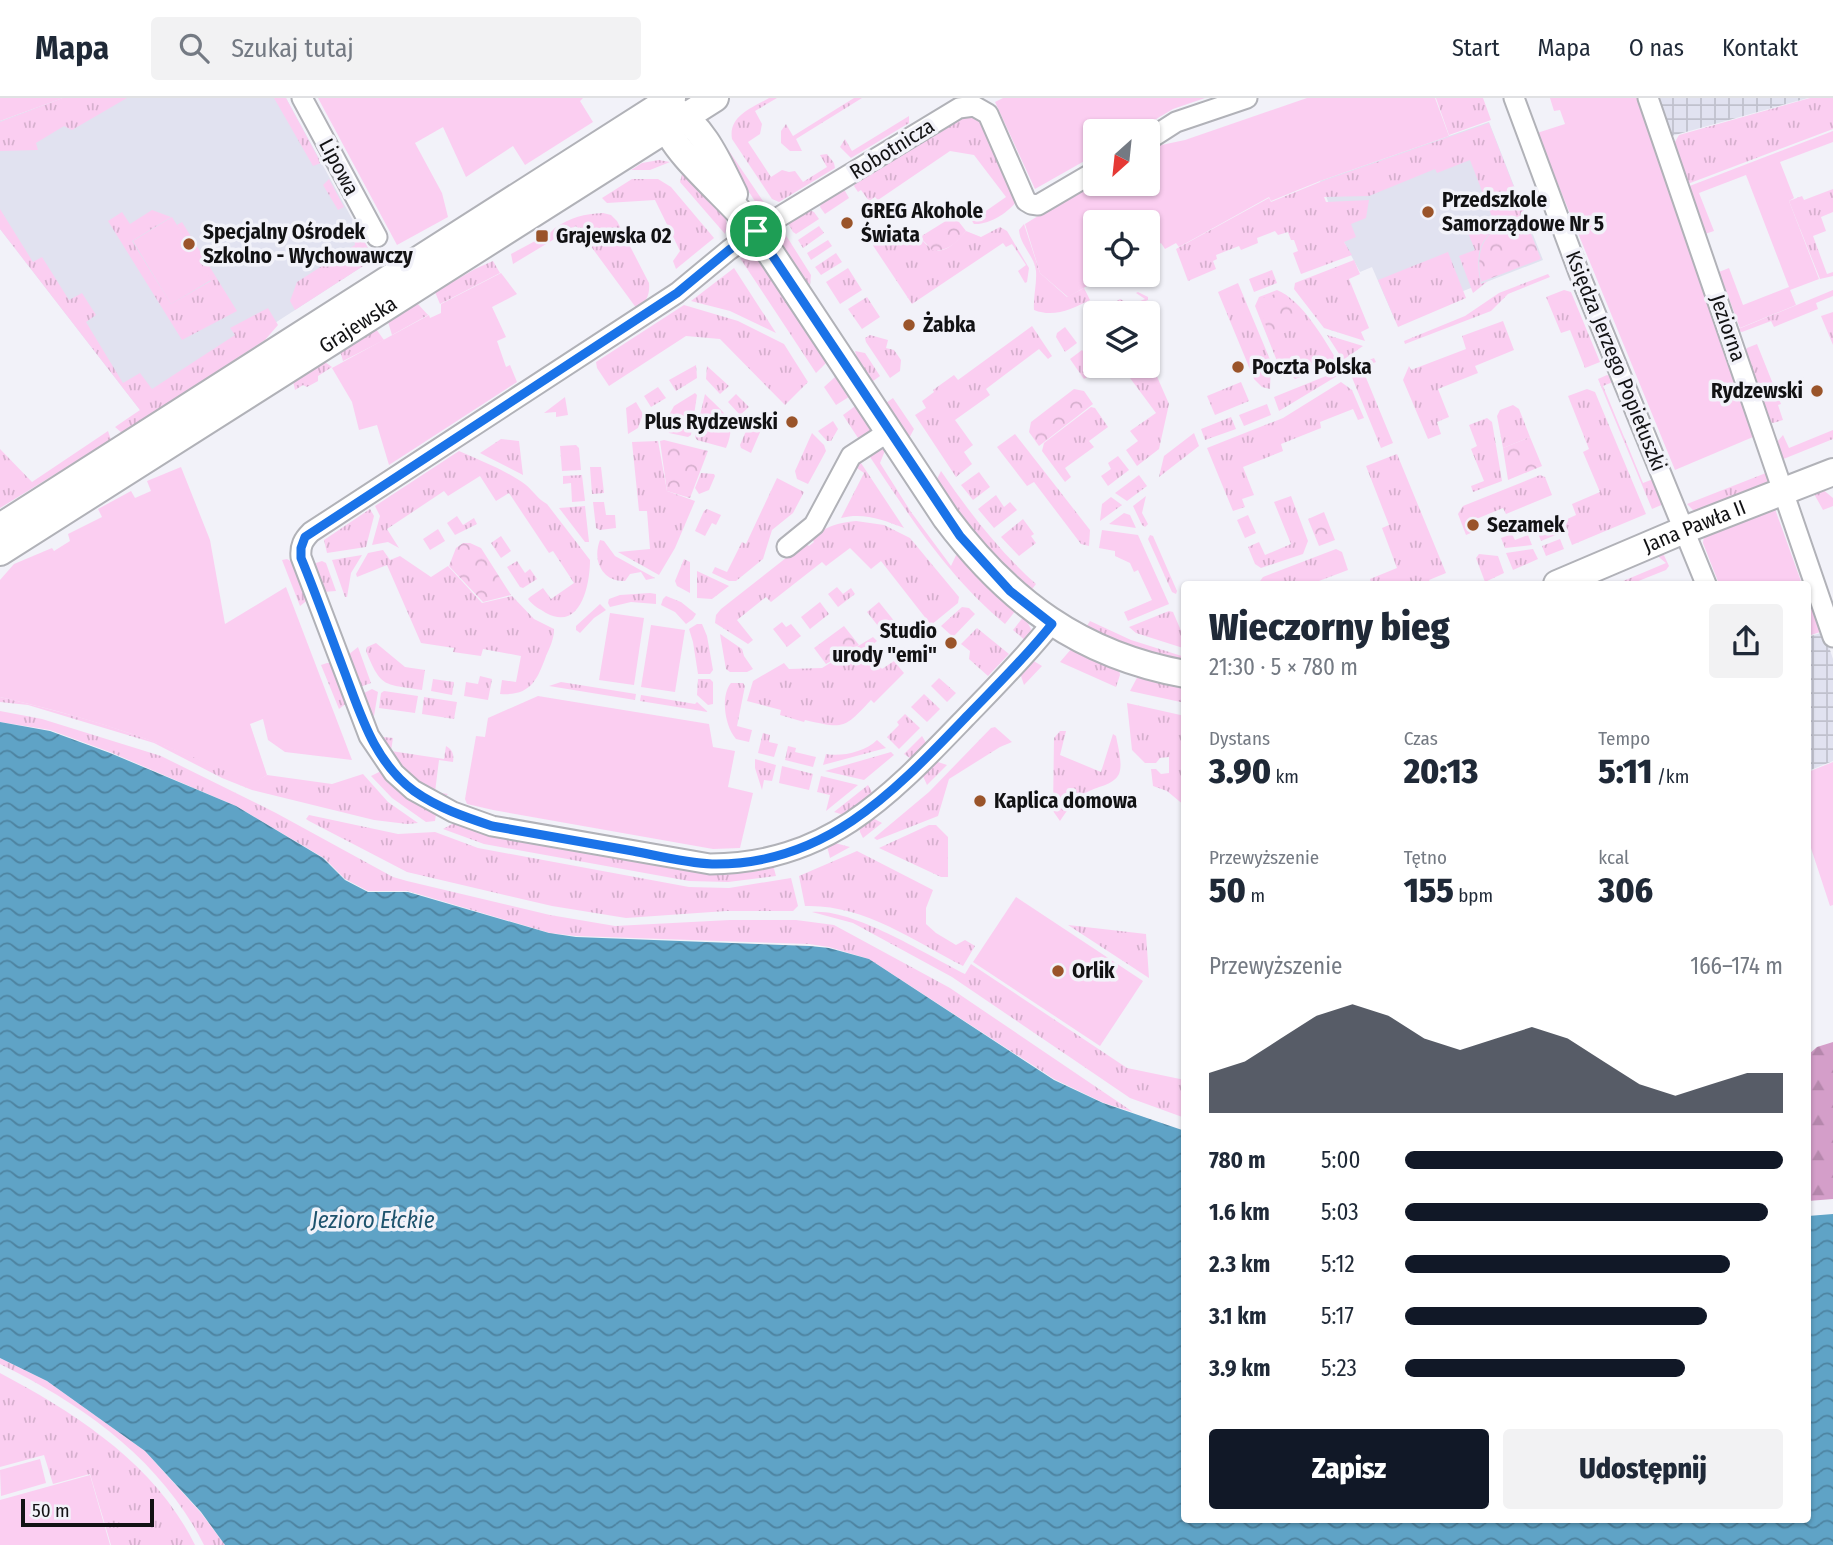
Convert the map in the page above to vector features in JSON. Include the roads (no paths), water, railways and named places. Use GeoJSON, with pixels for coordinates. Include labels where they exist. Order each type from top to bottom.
{"type":"FeatureCollection","features":[{"type":"Feature","properties":{"kind":"main road","name":"Grajewska"},"geometry":{"type":"LineString","coordinates":[[0,527],[672,111],[715,98]]}},
{"type":"Feature","properties":{"kind":"main road","name":"Grajewska"},"geometry":{"type":"LineString","coordinates":[[0,552],[672,111]]}},
{"type":"Feature","properties":{"kind":"main road"},"geometry":{"type":"LineString","coordinates":[[672,111],[686,156],[751,224],[946,518],[976,556],[1010,591],[1052,624],[1104,651],[1153,668],[1181,673]]}},
{"type":"Feature","properties":{"kind":"main road","name":"Jana Pawła II"},"geometry":{"type":"LineString","coordinates":[[1564,581],[1684,530],[1833,472]]}},
{"type":"Feature","properties":{"kind":"street","name":"Lipowa"},"geometry":{"type":"LineString","coordinates":[[302,98],[377,237]]}},
{"type":"Feature","properties":{"kind":"street"},"geometry":{"type":"LineString","coordinates":[[1160,132],[1176,122],[1247,98]]}},
{"type":"Feature","properties":{"kind":"street","name":"Księdza Jerzego Popiełuszki"},"geometry":{"type":"LineString","coordinates":[[1514,98],[1579,273],[1705,581]]}},
{"type":"Feature","properties":{"kind":"street","name":"Jeziorna"},"geometry":{"type":"LineString","coordinates":[[1648,98],[1833,637]]}},
{"type":"Feature","properties":{"kind":"street","name":"Robotnicza"},"geometry":{"type":"LineString","coordinates":[[751,224],[965,106],[981,108],[988,114],[1026,201],[1038,205],[1083,179]]}},
{"type":"Feature","properties":{"kind":"street"},"geometry":{"type":"LineString","coordinates":[[751,224],[729,250],[677,293],[305,537],[301,558],[369,736],[394,773],[413,790],[453,812],[492,826],[692,862],[727,864],[770,857],[807,847],[844,828],[918,767],[1030,651],[1052,624]]}},
{"type":"Feature","properties":{"kind":"street"},"geometry":{"type":"LineString","coordinates":[[788,547],[814,525],[851,457],[888,432]]}},
{"type":"Feature","properties":{"kind":"water","name":"Jezioro Ełckie"},"geometry":{"type":"Polygon","coordinates":[[[0,722],[50,731],[236,806],[323,858],[345,880],[368,892],[408,892],[549,933],[576,937],[810,946],[829,948],[869,959],[1054,1080],[1103,1103],[1181,1130],[1181,1523],[1811,1523],[1811,1216],[1833,1214],[1833,1545],[225,1545],[201,1512],[145,1451],[47,1381],[0,1358],[0,722]]]}},
{"type":"Feature","properties":{"kind":"place","name":"Przedszkole Samorządowe Nr 5"},"geometry":{"type":"Point","coordinates":[1428,212]}},
{"type":"Feature","properties":{"kind":"place","name":"GREG Akohole Świata"},"geometry":{"type":"Point","coordinates":[847,223]}},
{"type":"Feature","properties":{"kind":"place","name":"Grajewska 02"},"geometry":{"type":"Point","coordinates":[542,236]}},
{"type":"Feature","properties":{"kind":"place","name":"Specjalny Ośrodek Szkolno - Wychowawczy"},"geometry":{"type":"Point","coordinates":[189,244]}},
{"type":"Feature","properties":{"kind":"place","name":"Żabka"},"geometry":{"type":"Point","coordinates":[909,325]}},
{"type":"Feature","properties":{"kind":"place","name":"Poczta Polska"},"geometry":{"type":"Point","coordinates":[1238,367]}},
{"type":"Feature","properties":{"kind":"place","name":"Rydzewski"},"geometry":{"type":"Point","coordinates":[1817,391]}},
{"type":"Feature","properties":{"kind":"place","name":"Plus Rydzewski"},"geometry":{"type":"Point","coordinates":[792,422]}},
{"type":"Feature","properties":{"kind":"place","name":"Sezamek"},"geometry":{"type":"Point","coordinates":[1473,525]}},
{"type":"Feature","properties":{"kind":"place","name":"Studio urody \"emi\""},"geometry":{"type":"Point","coordinates":[951,643]}},
{"type":"Feature","properties":{"kind":"place","name":"Kaplica domowa"},"geometry":{"type":"Point","coordinates":[980,801]}},
{"type":"Feature","properties":{"kind":"place","name":"Orlik"},"geometry":{"type":"Point","coordinates":[1058,971]}}]}
